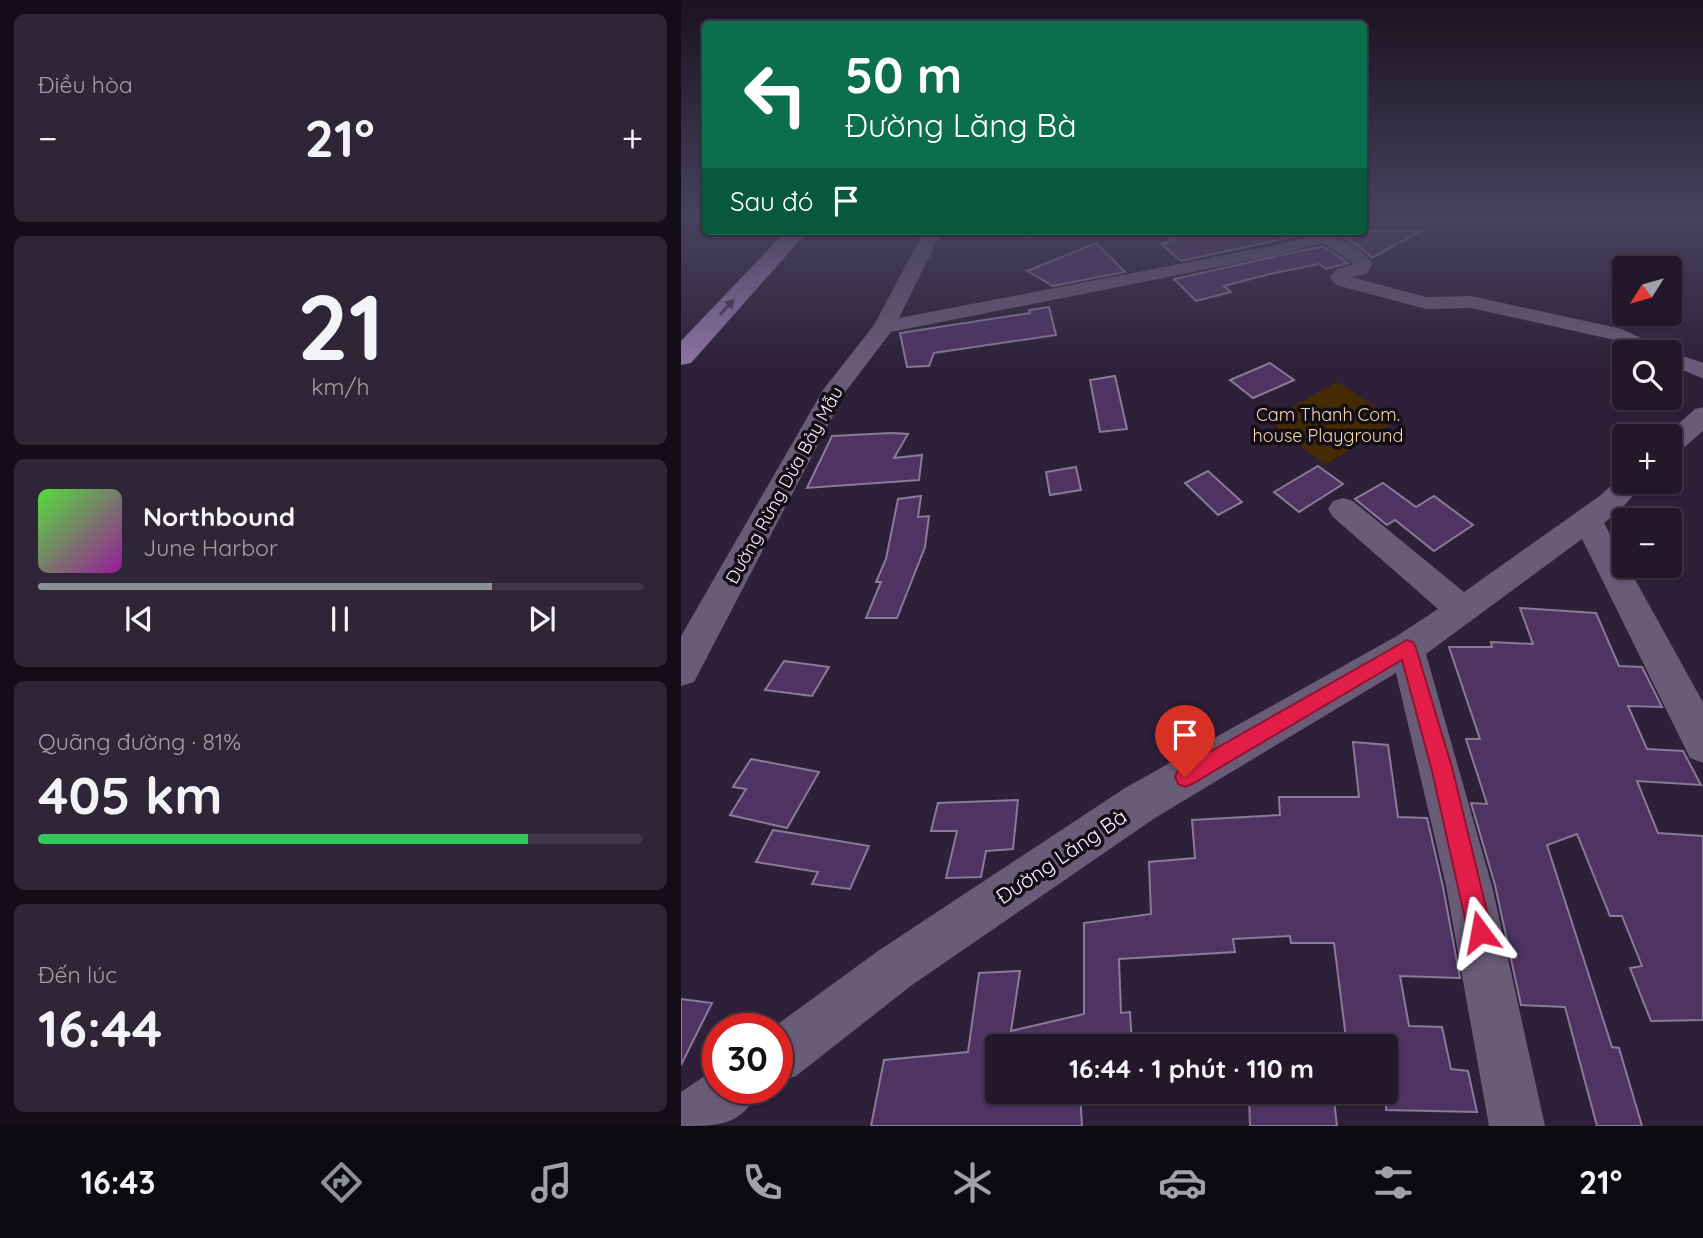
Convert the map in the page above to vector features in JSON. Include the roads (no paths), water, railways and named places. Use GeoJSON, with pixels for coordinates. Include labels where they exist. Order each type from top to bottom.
{"type":"FeatureCollection","features":[{"type":"Feature","properties":{"kind":"main road"},"geometry":{"type":"LineString","coordinates":[[681,325],[746,267]]}},
{"type":"Feature","properties":{"kind":"main road"},"geometry":{"type":"LineString","coordinates":[[681,357],[756,267]]}},
{"type":"Feature","properties":{"kind":"street","name":"Đường Rừng Dừa Bảy Mẫu"},"geometry":{"type":"LineString","coordinates":[[681,670],[835,390],[884,327],[915,267]]}},
{"type":"Feature","properties":{"kind":"street"},"geometry":{"type":"LineString","coordinates":[[884,327],[1193,267]]}},
{"type":"Feature","properties":{"kind":"street"},"geometry":{"type":"LineString","coordinates":[[1362,267],[1360,270],[1344,273],[1340,277],[1343,281],[1426,303],[1471,302],[1622,335],[1632,340]]}},
{"type":"Feature","properties":{"kind":"street"},"geometry":{"type":"LineString","coordinates":[[1682,362],[1703,372]]}},
{"type":"Feature","properties":{"kind":"street"},"geometry":{"type":"LineString","coordinates":[[1682,435],[1703,415]]}},
{"type":"Feature","properties":{"kind":"street","name":"Đường Lăng Bà"},"geometry":{"type":"LineString","coordinates":[[793,1045],[895,968],[1141,803],[1407,648],[1463,611],[1617,494]]}},
{"type":"Feature","properties":{"kind":"street"},"geometry":{"type":"LineString","coordinates":[[1343,509],[1463,611]]}},
{"type":"Feature","properties":{"kind":"street"},"geometry":{"type":"LineString","coordinates":[[1587,519],[1703,744]]}},
{"type":"Feature","properties":{"kind":"street"},"geometry":{"type":"LineString","coordinates":[[1407,648],[1442,771],[1496,999],[1517,1126]]}},
{"type":"Feature","properties":{"kind":"street"},"geometry":{"type":"LineString","coordinates":[[681,1126],[711,1104]]}},
{"type":"Feature","properties":{"kind":"park label","name":"Cam Thanh Com. house Playground"},"geometry":{"type":"Point","coordinates":[1328,424]}}]}
